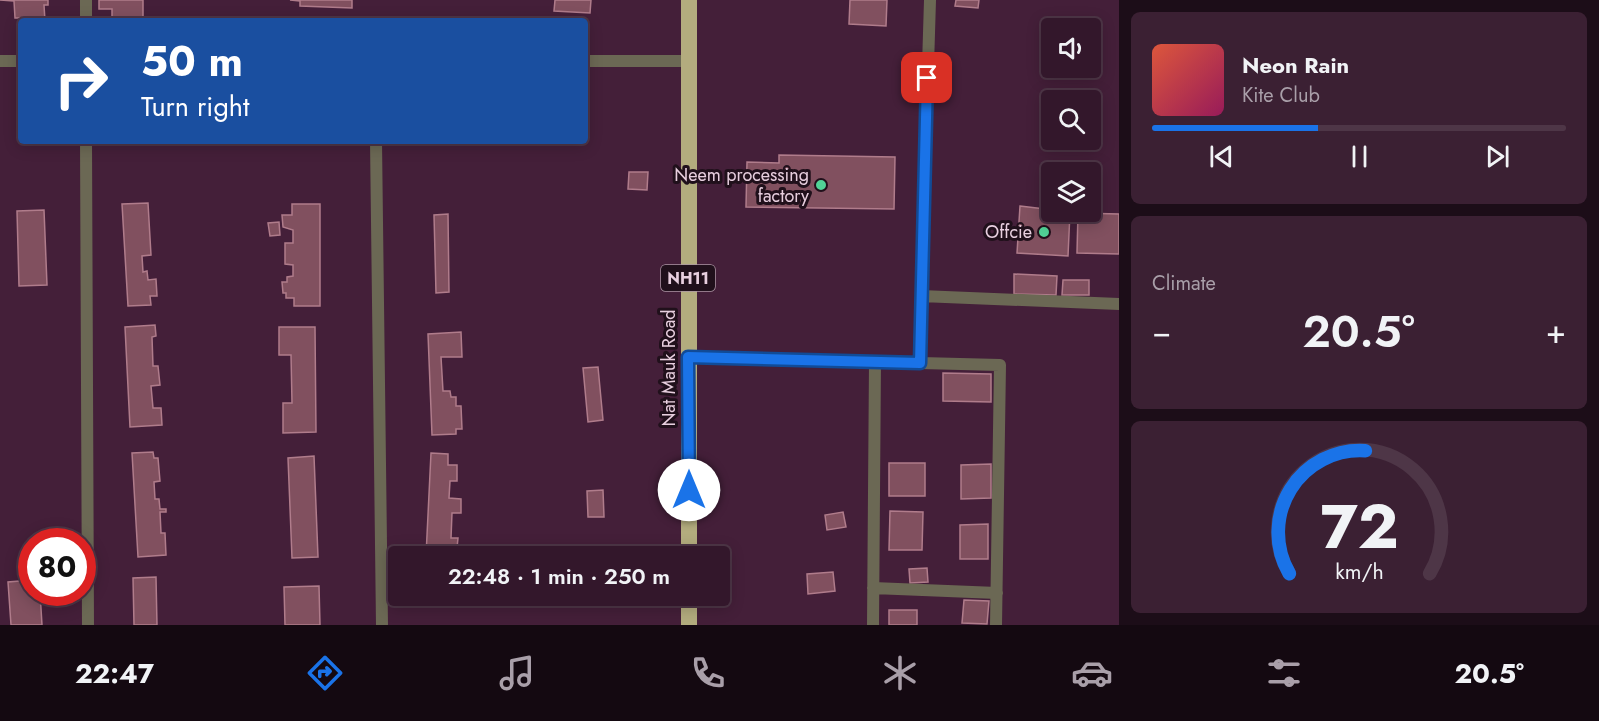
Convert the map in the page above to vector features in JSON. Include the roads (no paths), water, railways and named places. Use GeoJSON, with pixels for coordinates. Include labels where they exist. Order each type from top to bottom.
{"type":"FeatureCollection","features":[{"type":"Feature","properties":{"kind":"highway","name":"Nat Mauk Road"},"geometry":{"type":"LineString","coordinates":[[689,0],[687,61],[689,546]]}},
{"type":"Feature","properties":{"kind":"highway"},"geometry":{"type":"LineString","coordinates":[[689,606],[689,625]]}},
{"type":"Feature","properties":{"kind":"street"},"geometry":{"type":"LineString","coordinates":[[86,0],[86,18]]}},
{"type":"Feature","properties":{"kind":"street"},"geometry":{"type":"LineString","coordinates":[[920,363],[930,0]]}},
{"type":"Feature","properties":{"kind":"street"},"geometry":{"type":"LineString","coordinates":[[0,61],[18,61]]}},
{"type":"Feature","properties":{"kind":"street"},"geometry":{"type":"LineString","coordinates":[[588,61],[687,61]]}},
{"type":"Feature","properties":{"kind":"street"},"geometry":{"type":"LineString","coordinates":[[86,144],[88,625]]}},
{"type":"Feature","properties":{"kind":"street"},"geometry":{"type":"LineString","coordinates":[[376,144],[382,625]]}},
{"type":"Feature","properties":{"kind":"street"},"geometry":{"type":"LineString","coordinates":[[921,296],[1119,304]]}},
{"type":"Feature","properties":{"kind":"street"},"geometry":{"type":"LineString","coordinates":[[688,357],[1000,365],[996,625]]}},
{"type":"Feature","properties":{"kind":"street"},"geometry":{"type":"LineString","coordinates":[[873,625],[875,362]]}},
{"type":"Feature","properties":{"kind":"street"},"geometry":{"type":"LineString","coordinates":[[873,588],[997,593]]}},
{"type":"Feature","properties":{"kind":"place","name":"Neem processing factory"},"geometry":{"type":"Point","coordinates":[821,185]}},
{"type":"Feature","properties":{"kind":"place","name":"Offcie"},"geometry":{"type":"Point","coordinates":[1044,232]}}]}
